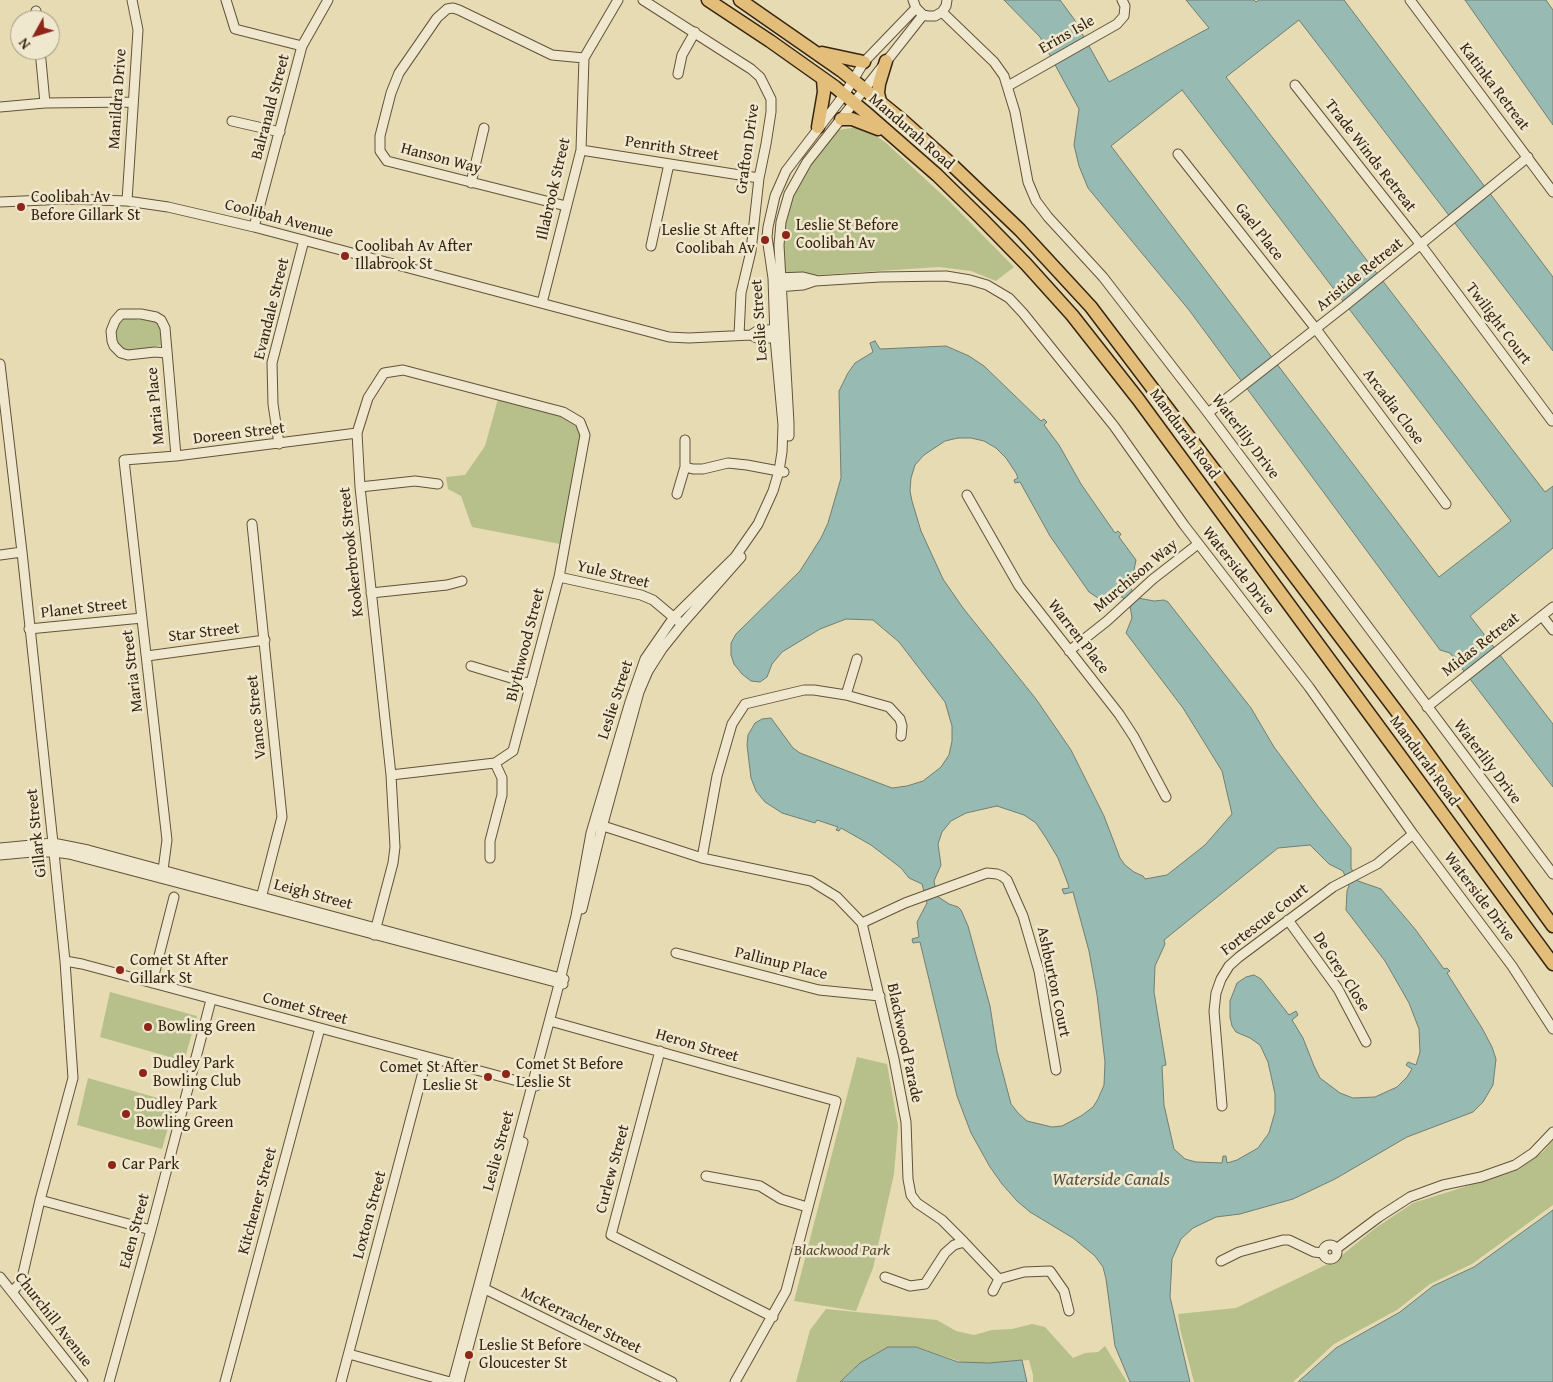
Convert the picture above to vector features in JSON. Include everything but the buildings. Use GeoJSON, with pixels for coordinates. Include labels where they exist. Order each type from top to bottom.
{"type":"FeatureCollection","features":[{"type":"Feature","properties":{"kind":"highway","name":"Mandurah Road"},"geometry":{"type":"LineString","coordinates":[[708,0],[770,41],[849,99],[890,134],[981,218],[1072,315],[1138,399],[1553,964]]}},
{"type":"Feature","properties":{"kind":"highway","name":"Mandurah Road"},"geometry":{"type":"LineString","coordinates":[[740,0],[854,80],[880,101],[950,163],[1013,224],[1091,307],[1407,726],[1553,926]]}},
{"type":"Feature","properties":{"kind":"highway"},"geometry":{"type":"LineString","coordinates":[[812,50],[864,62]]}},
{"type":"Feature","properties":{"kind":"highway"},"geometry":{"type":"LineString","coordinates":[[880,101],[878,93],[879,84],[886,61]]}},
{"type":"Feature","properties":{"kind":"highway"},"geometry":{"type":"LineString","coordinates":[[818,127],[824,92],[823,80]]}},
{"type":"Feature","properties":{"kind":"highway"},"geometry":{"type":"LineString","coordinates":[[841,119],[863,122],[890,134]]}},
{"type":"Feature","properties":{"kind":"street","name":"Manildra Drive"},"geometry":{"type":"LineString","coordinates":[[126,201],[138,30],[132,0]]}},
{"type":"Feature","properties":{"kind":"street"},"geometry":{"type":"LineString","coordinates":[[226,0],[235,29],[302,46]]}},
{"type":"Feature","properties":{"kind":"street","name":"Balranald Street"},"geometry":{"type":"LineString","coordinates":[[254,227],[302,46],[328,0]]}},
{"type":"Feature","properties":{"kind":"street","name":"Illabrook Street"},"geometry":{"type":"LineString","coordinates":[[542,303],[581,150],[584,58],[618,0]]}},
{"type":"Feature","properties":{"kind":"street","name":"Grafton Drive"},"geometry":{"type":"LineString","coordinates":[[643,0],[751,69],[760,77],[771,99],[771,112],[759,178],[752,251],[741,293],[739,336]]}},
{"type":"Feature","properties":{"kind":"street"},"geometry":{"type":"LineString","coordinates":[[917,8],[935,16],[942,12],[947,0]]}},
{"type":"Feature","properties":{"kind":"street","name":"Erins Isle"},"geometry":{"type":"LineString","coordinates":[[1008,86],[1117,24],[1124,16],[1122,0]]}},
{"type":"Feature","properties":{"kind":"street","name":"Katinka Retreat"},"geometry":{"type":"LineString","coordinates":[[1410,0],[1553,192]]}},
{"type":"Feature","properties":{"kind":"street","name":"Leslie Street"},"geometry":{"type":"LineString","coordinates":[[777,282],[768,248],[768,227],[775,196],[786,171],[818,127],[849,99],[866,89],[886,61],[917,8]]}},
{"type":"Feature","properties":{"kind":"street","name":"Leslie Street"},"geometry":{"type":"LineString","coordinates":[[598,827],[639,692],[648,671],[662,649],[682,624],[739,560],[762,528],[778,494],[790,423],[780,333],[777,282],[782,222],[789,194],[800,171],[841,119],[854,80],[864,62],[917,8]]}},
{"type":"Feature","properties":{"kind":"street","name":"Hanson Way"},"geometry":{"type":"LineString","coordinates":[[566,206],[387,161],[380,151],[380,136],[391,93],[400,73],[437,18],[447,9],[459,10],[552,55],[584,58]]}},
{"type":"Feature","properties":{"kind":"street","name":"Waterlily Drive"},"geometry":{"type":"LineString","coordinates":[[942,12],[994,62],[1004,76],[1015,112],[1028,182],[1036,201],[1103,277],[1208,413],[1553,874]]}},
{"type":"Feature","properties":{"kind":"street"},"geometry":{"type":"LineString","coordinates":[[678,74],[682,55],[695,32]]}},
{"type":"Feature","properties":{"kind":"street"},"geometry":{"type":"LineString","coordinates":[[41,60],[45,103]]}},
{"type":"Feature","properties":{"kind":"street","name":"Trade Winds Retreat"},"geometry":{"type":"LineString","coordinates":[[1295,85],[1421,245]]}},
{"type":"Feature","properties":{"kind":"street"},"geometry":{"type":"LineString","coordinates":[[0,107],[45,103],[133,102]]}},
{"type":"Feature","properties":{"kind":"street"},"geometry":{"type":"LineString","coordinates":[[232,121],[280,132]]}},
{"type":"Feature","properties":{"kind":"street"},"geometry":{"type":"LineString","coordinates":[[471,183],[484,128]]}},
{"type":"Feature","properties":{"kind":"street","name":"Penrith Street"},"geometry":{"type":"LineString","coordinates":[[581,150],[759,178]]}},
{"type":"Feature","properties":{"kind":"street","name":"Gael Place"},"geometry":{"type":"LineString","coordinates":[[1178,154],[1316,329]]}},
{"type":"Feature","properties":{"kind":"street","name":"Aristide Retreat"},"geometry":{"type":"LineString","coordinates":[[1208,413],[1453,220],[1528,157]]}},
{"type":"Feature","properties":{"kind":"street"},"geometry":{"type":"LineString","coordinates":[[651,246],[669,164]]}},
{"type":"Feature","properties":{"kind":"street","name":"Coolibah Avenue"},"geometry":{"type":"LineString","coordinates":[[0,202],[68,199],[126,201],[168,207],[254,227],[669,337],[739,336],[751,335],[757,330],[780,333]]}},
{"type":"Feature","properties":{"kind":"street","name":"Evandale Street"},"geometry":{"type":"LineString","coordinates":[[279,444],[274,404],[272,363],[304,240]]}},
{"type":"Feature","properties":{"kind":"street","name":"Twilight Court"},"geometry":{"type":"LineString","coordinates":[[1421,245],[1552,421]]}},
{"type":"Feature","properties":{"kind":"street","name":"Waterside Drive"},"geometry":{"type":"LineString","coordinates":[[777,282],[803,277],[815,280],[946,276],[987,285],[1009,298],[1114,426],[1198,544],[1309,687],[1413,834],[1512,966],[1553,1029]]}},
{"type":"Feature","properties":{"kind":"street","name":"Maria Place"},"geometry":{"type":"LineString","coordinates":[[167,353],[155,352],[128,355],[121,353],[112,341],[111,331],[115,321],[121,314],[141,314],[156,317],[161,320],[165,328],[176,456]]}},
{"type":"Feature","properties":{"kind":"street","name":"Arcadia Close"},"geometry":{"type":"LineString","coordinates":[[1316,329],[1446,504]]}},
{"type":"Feature","properties":{"kind":"street","name":"Gillark Street"},"geometry":{"type":"LineString","coordinates":[[0,364],[22,552],[65,961],[73,1078],[40,1200],[21,1282],[12,1292]]}},
{"type":"Feature","properties":{"kind":"street","name":"Kookerbrook Street"},"geometry":{"type":"LineString","coordinates":[[376,931],[394,864],[396,847],[391,775],[360,487],[357,433],[368,398],[384,373],[403,370],[563,412],[580,422]]}},
{"type":"Feature","properties":{"kind":"street","name":"Blythwood Street"},"geometry":{"type":"LineString","coordinates":[[495,763],[513,751],[559,577],[585,445],[585,435],[580,422]]}},
{"type":"Feature","properties":{"kind":"street","name":"Doreen Street"},"geometry":{"type":"LineString","coordinates":[[124,460],[176,456],[357,433]]}},
{"type":"Feature","properties":{"kind":"street"},"geometry":{"type":"LineString","coordinates":[[677,494],[684,467],[685,440]]}},
{"type":"Feature","properties":{"kind":"street","name":"Maria Street"},"geometry":{"type":"LineString","coordinates":[[124,460],[166,840],[161,874]]}},
{"type":"Feature","properties":{"kind":"street"},"geometry":{"type":"LineString","coordinates":[[684,467],[693,470],[728,463],[781,472]]}},
{"type":"Feature","properties":{"kind":"street","name":"Leslie Street"},"geometry":{"type":"LineString","coordinates":[[459,1382],[481,1287],[552,1022],[598,827],[630,702],[644,659],[674,617],[735,557],[758,524],[781,472]]}},
{"type":"Feature","properties":{"kind":"street"},"geometry":{"type":"LineString","coordinates":[[360,487],[415,481],[438,484]]}},
{"type":"Feature","properties":{"kind":"street","name":"Warren Place"},"geometry":{"type":"LineString","coordinates":[[968,494],[1019,586],[1119,714],[1134,737],[1166,797]]}},
{"type":"Feature","properties":{"kind":"street","name":"Vance Street"},"geometry":{"type":"LineString","coordinates":[[252,524],[282,817],[261,901]]}},
{"type":"Feature","properties":{"kind":"street","name":"Murchison Way"},"geometry":{"type":"LineString","coordinates":[[1069,651],[1153,579],[1198,544]]}},
{"type":"Feature","properties":{"kind":"street"},"geometry":{"type":"LineString","coordinates":[[0,555],[22,552]]}},
{"type":"Feature","properties":{"kind":"street","name":"Yule Street"},"geometry":{"type":"LineString","coordinates":[[559,577],[641,595],[653,600],[682,624]]}},
{"type":"Feature","properties":{"kind":"street"},"geometry":{"type":"LineString","coordinates":[[371,593],[447,585],[462,581]]}},
{"type":"Feature","properties":{"kind":"street","name":"Midas Retreat"},"geometry":{"type":"LineString","coordinates":[[1427,707],[1553,607]]}},
{"type":"Feature","properties":{"kind":"street"},"geometry":{"type":"LineString","coordinates":[[1542,616],[1553,630]]}},
{"type":"Feature","properties":{"kind":"street","name":"Planet Street"},"geometry":{"type":"LineString","coordinates":[[30,629],[142,618]]}},
{"type":"Feature","properties":{"kind":"street","name":"Star Street"},"geometry":{"type":"LineString","coordinates":[[147,656],[265,640]]}},
{"type":"Feature","properties":{"kind":"street"},"geometry":{"type":"LineString","coordinates":[[846,694],[857,660]]}},
{"type":"Feature","properties":{"kind":"street"},"geometry":{"type":"LineString","coordinates":[[470,666],[531,684]]}},
{"type":"Feature","properties":{"kind":"street"},"geometry":{"type":"LineString","coordinates":[[702,858],[717,776],[732,724],[745,704],[804,690],[846,694],[889,706],[900,719],[902,726],[901,736]]}},
{"type":"Feature","properties":{"kind":"street"},"geometry":{"type":"LineString","coordinates":[[391,775],[495,763],[502,778],[502,795],[490,842],[490,858]]}},
{"type":"Feature","properties":{"kind":"street"},"geometry":{"type":"LineString","coordinates":[[598,827],[702,858],[811,881],[837,897],[862,923]]}},
{"type":"Feature","properties":{"kind":"street","name":"Fortescue Court"},"geometry":{"type":"LineString","coordinates":[[1222,1106],[1214,1011],[1216,993],[1221,979],[1229,966],[1333,887],[1377,864],[1413,834]]}},
{"type":"Feature","properties":{"kind":"street"},"geometry":{"type":"LineString","coordinates":[[0,848],[53,847]]}},
{"type":"Feature","properties":{"kind":"street"},"geometry":{"type":"LineString","coordinates":[[0,855],[53,847]]}},
{"type":"Feature","properties":{"kind":"street","name":"Leigh Street"},"geometry":{"type":"LineString","coordinates":[[53,847],[88,850],[161,874],[376,931],[548,982],[562,981]]}},
{"type":"Feature","properties":{"kind":"street","name":"Ashburton Court"},"geometry":{"type":"LineString","coordinates":[[862,923],[905,903],[957,886],[987,873],[997,874],[1007,880],[1023,916],[1039,972],[1056,1070]]}},
{"type":"Feature","properties":{"kind":"street"},"geometry":{"type":"LineString","coordinates":[[152,983],[174,897]]}},
{"type":"Feature","properties":{"kind":"street","name":"De Grey Close"},"geometry":{"type":"LineString","coordinates":[[1288,920],[1338,989],[1366,1042]]}},
{"type":"Feature","properties":{"kind":"street","name":"Blackwood Parade"},"geometry":{"type":"LineString","coordinates":[[862,923],[880,996],[906,1122],[908,1179],[911,1195],[917,1202],[942,1220],[998,1279]]}},
{"type":"Feature","properties":{"kind":"street","name":"Pallinup Place"},"geometry":{"type":"LineString","coordinates":[[676,952],[819,990],[880,996]]}},
{"type":"Feature","properties":{"kind":"street","name":"Comet Street"},"geometry":{"type":"LineString","coordinates":[[65,961],[535,1086]]}},
{"type":"Feature","properties":{"kind":"street","name":"Eden Street"},"geometry":{"type":"LineString","coordinates":[[109,1382],[211,1000]]}},
{"type":"Feature","properties":{"kind":"street","name":"Heron Street"},"geometry":{"type":"LineString","coordinates":[[552,1022],[836,1100],[807,1207]]}},
{"type":"Feature","properties":{"kind":"street","name":"Kitchener Street"},"geometry":{"type":"LineString","coordinates":[[225,1382],[320,1028]]}},
{"type":"Feature","properties":{"kind":"street","name":"Curlew Street"},"geometry":{"type":"LineString","coordinates":[[660,1051],[611,1235],[773,1317]]}},
{"type":"Feature","properties":{"kind":"street","name":"Loxton Street"},"geometry":{"type":"LineString","coordinates":[[341,1382],[427,1056]]}},
{"type":"Feature","properties":{"kind":"street"},"geometry":{"type":"LineString","coordinates":[[1221,1261],[1239,1252],[1283,1240],[1289,1240],[1314,1252],[1322,1253],[1327,1245],[1332,1245],[1336,1248],[1410,1197],[1443,1185],[1481,1177],[1515,1165],[1533,1153],[1553,1132]]}},
{"type":"Feature","properties":{"kind":"street"},"geometry":{"type":"LineString","coordinates":[[706,1176],[760,1186],[781,1199],[807,1207],[786,1291],[735,1382]]}},
{"type":"Feature","properties":{"kind":"street"},"geometry":{"type":"LineString","coordinates":[[40,1200],[151,1230]]}},
{"type":"Feature","properties":{"kind":"street"},"geometry":{"type":"LineString","coordinates":[[885,1277],[910,1286],[926,1284],[945,1253],[954,1245],[964,1242]]}},
{"type":"Feature","properties":{"kind":"street"},"geometry":{"type":"LineString","coordinates":[[993,1291],[998,1279],[1024,1272],[1050,1271],[1064,1291],[1069,1311]]}},
{"type":"Feature","properties":{"kind":"street","name":"Churchill Avenue"},"geometry":{"type":"LineString","coordinates":[[0,1277],[83,1382]]}},
{"type":"Feature","properties":{"kind":"street","name":"Leslie Street"},"geometry":{"type":"LineString","coordinates":[[451,1382],[481,1287]]}},
{"type":"Feature","properties":{"kind":"street","name":"McKerracher Street"},"geometry":{"type":"LineString","coordinates":[[481,1287],[672,1382]]}},
{"type":"Feature","properties":{"kind":"street"},"geometry":{"type":"LineString","coordinates":[[349,1354],[451,1382]]}},
{"type":"Feature","properties":{"kind":"green space"},"geometry":{"type":"Polygon","coordinates":[[[857,127],[866,129],[885,142],[949,201],[1014,267],[996,281],[971,271],[939,267],[818,275],[787,274],[784,266],[784,222],[795,187],[810,165],[839,130],[857,127]]]}},
{"type":"Feature","properties":{"kind":"green space"},"geometry":{"type":"Polygon","coordinates":[[[122,318],[154,321],[160,328],[162,345],[135,351],[125,351],[116,342],[115,334],[117,323],[122,318]]]}},
{"type":"Feature","properties":{"kind":"green space"},"geometry":{"type":"Polygon","coordinates":[[[498,399],[569,419],[577,426],[580,436],[579,448],[560,544],[472,527],[461,496],[448,489],[446,477],[465,475],[485,446],[498,399]]]}},
{"type":"Feature","properties":{"kind":"green space","name":"Bowling Green"},"geometry":{"type":"Polygon","coordinates":[[[110,992],[197,1016],[184,1061],[100,1037],[110,992]]]}},
{"type":"Feature","properties":{"kind":"green space","name":"Blackwood Park"},"geometry":{"type":"Polygon","coordinates":[[[857,1057],[887,1064],[898,1126],[894,1174],[873,1268],[856,1311],[794,1301],[857,1057]]]}},
{"type":"Feature","properties":{"kind":"green space","name":"Dudley Park Bowling Green"},"geometry":{"type":"Polygon","coordinates":[[[88,1078],[175,1103],[162,1149],[77,1125],[88,1078]]]}},
{"type":"Feature","properties":{"kind":"green space"},"geometry":{"type":"Polygon","coordinates":[[[1553,1140],[1553,1205],[1472,1264],[1430,1284],[1397,1310],[1334,1344],[1293,1382],[1194,1382],[1178,1314],[1236,1308],[1336,1260],[1374,1229],[1413,1203],[1515,1171],[1543,1152],[1553,1140]]]}},
{"type":"Feature","properties":{"kind":"green space"},"geometry":{"type":"Polygon","coordinates":[[[826,1309],[937,1320],[956,1331],[974,1335],[992,1330],[1012,1329],[1032,1324],[1045,1327],[1073,1358],[1085,1353],[1098,1352],[1105,1346],[1127,1382],[1033,1382],[1029,1360],[968,1364],[916,1347],[897,1347],[853,1369],[840,1382],[796,1382],[810,1330],[826,1309]]]}},
{"type":"Feature","properties":{"kind":"water"},"geometry":{"type":"Polygon","coordinates":[[[1004,0],[1060,0],[1074,19],[1109,82],[1209,28],[1186,0],[1254,0],[1256,2],[1259,0],[1344,0],[1553,277],[1553,351],[1299,20],[1226,77],[1545,492],[1553,486],[1553,548],[1470,616],[1553,724],[1553,787],[1450,653],[1440,650],[1189,310],[1088,188],[1079,166],[1074,145],[1079,109],[1040,37],[1004,0]],[[1182,90],[1111,146],[1439,577],[1511,521],[1182,90]]]}},
{"type":"Feature","properties":{"kind":"water"},"geometry":{"type":"Polygon","coordinates":[[[1465,0],[1546,0],[1553,10],[1553,125],[1465,0]]]}},
{"type":"Feature","properties":{"kind":"water","name":"Waterside Canals"},"geometry":{"type":"Polygon","coordinates":[[[875,341],[880,349],[946,346],[969,356],[984,366],[1041,421],[1044,419],[1047,422],[1044,425],[1059,445],[1081,484],[1115,533],[1118,531],[1121,534],[1119,537],[1136,560],[1130,579],[1131,589],[1138,598],[1168,602],[1251,708],[1274,747],[1351,848],[1351,868],[1358,881],[1381,889],[1415,929],[1444,969],[1447,968],[1450,971],[1447,973],[1482,1028],[1496,1059],[1493,1085],[1483,1102],[1473,1112],[1407,1137],[1335,1179],[1293,1199],[1240,1214],[1216,1217],[1193,1228],[1181,1239],[1172,1259],[1170,1297],[1190,1382],[1130,1382],[1115,1346],[1103,1267],[1095,1256],[1073,1238],[1030,1212],[1017,1201],[990,1167],[971,1133],[957,1096],[920,942],[913,943],[912,939],[919,937],[917,922],[927,903],[922,884],[909,878],[901,868],[871,845],[841,828],[839,831],[836,830],[838,827],[817,820],[815,823],[782,813],[765,802],[756,791],[751,778],[747,745],[748,735],[755,723],[762,719],[771,718],[793,748],[800,753],[892,788],[923,781],[941,767],[949,755],[952,741],[952,726],[945,702],[899,642],[873,620],[846,619],[820,629],[782,652],[772,664],[767,677],[760,682],[751,681],[742,674],[734,664],[731,655],[731,643],[736,634],[800,571],[821,538],[828,523],[841,478],[839,391],[855,363],[873,352],[870,343],[875,341]],[[958,438],[945,441],[924,455],[915,465],[911,478],[910,491],[921,531],[943,579],[963,608],[1036,699],[1071,750],[1104,816],[1120,858],[1125,865],[1145,879],[1167,875],[1205,845],[1232,814],[1222,771],[1183,708],[1126,633],[1132,618],[1130,606],[1122,597],[1098,598],[1089,592],[1050,536],[1020,482],[1015,483],[1014,480],[1018,478],[1016,473],[1006,458],[996,448],[984,441],[958,438]],[[997,806],[966,813],[951,821],[942,832],[938,844],[941,865],[934,881],[937,896],[949,904],[958,907],[968,926],[990,1006],[997,1051],[1011,1104],[1027,1121],[1052,1127],[1062,1126],[1093,1107],[1104,1085],[1105,1062],[1097,995],[1089,951],[1073,892],[1064,894],[1062,889],[1069,888],[1058,858],[1036,823],[1024,815],[997,806]],[[1310,845],[1278,848],[1164,940],[1165,944],[1155,966],[1154,992],[1166,1065],[1162,1066],[1164,1105],[1174,1149],[1185,1159],[1196,1162],[1222,1163],[1223,1156],[1226,1156],[1227,1163],[1237,1160],[1258,1148],[1269,1133],[1275,1112],[1275,1094],[1268,1062],[1260,1045],[1236,1032],[1230,1017],[1230,1001],[1237,983],[1246,977],[1254,975],[1261,979],[1289,1015],[1296,1011],[1298,1015],[1292,1020],[1303,1038],[1320,1078],[1340,1093],[1353,1098],[1375,1097],[1397,1087],[1412,1069],[1406,1065],[1408,1062],[1416,1065],[1420,1052],[1419,1029],[1409,1003],[1385,961],[1346,910],[1349,886],[1343,871],[1329,864],[1310,845]]]}},
{"type":"Feature","properties":{"kind":"water"},"geometry":{"type":"Polygon","coordinates":[[[1553,1210],[1553,1382],[1298,1382],[1336,1348],[1400,1312],[1433,1286],[1474,1267],[1553,1210]]]}},
{"type":"Feature","properties":{"kind":"water"},"geometry":{"type":"Polygon","coordinates":[[[888,1347],[916,1347],[958,1362],[989,1363],[1022,1360],[1027,1382],[840,1382],[860,1363],[888,1347]]]}},
{"type":"Feature","properties":{"kind":"place","name":"Coolibah Av Before Gillark St"},"geometry":{"type":"Point","coordinates":[21,207]}},
{"type":"Feature","properties":{"kind":"place","name":"Leslie St Before Coolibah Av"},"geometry":{"type":"Point","coordinates":[786,235]}},
{"type":"Feature","properties":{"kind":"place","name":"Leslie St After Coolibah Av"},"geometry":{"type":"Point","coordinates":[765,240]}},
{"type":"Feature","properties":{"kind":"place","name":"Coolibah Av After Illabrook St"},"geometry":{"type":"Point","coordinates":[345,256]}},
{"type":"Feature","properties":{"kind":"place","name":"Comet St After Gillark St"},"geometry":{"type":"Point","coordinates":[120,970]}},
{"type":"Feature","properties":{"kind":"place","name":"Bowling Green"},"geometry":{"type":"Point","coordinates":[148,1027]}},
{"type":"Feature","properties":{"kind":"place","name":"Dudley Park Bowling Club"},"geometry":{"type":"Point","coordinates":[143,1073]}},
{"type":"Feature","properties":{"kind":"place","name":"Comet St Before Leslie St"},"geometry":{"type":"Point","coordinates":[506,1074]}},
{"type":"Feature","properties":{"kind":"place","name":"Comet St After Leslie St"},"geometry":{"type":"Point","coordinates":[488,1077]}},
{"type":"Feature","properties":{"kind":"place","name":"Dudley Park Bowling Green"},"geometry":{"type":"Point","coordinates":[126,1114]}},
{"type":"Feature","properties":{"kind":"place","name":"Car Park"},"geometry":{"type":"Point","coordinates":[112,1165]}},
{"type":"Feature","properties":{"kind":"place","name":"Leslie St Before Gloucester St"},"geometry":{"type":"Point","coordinates":[469,1355]}}]}
